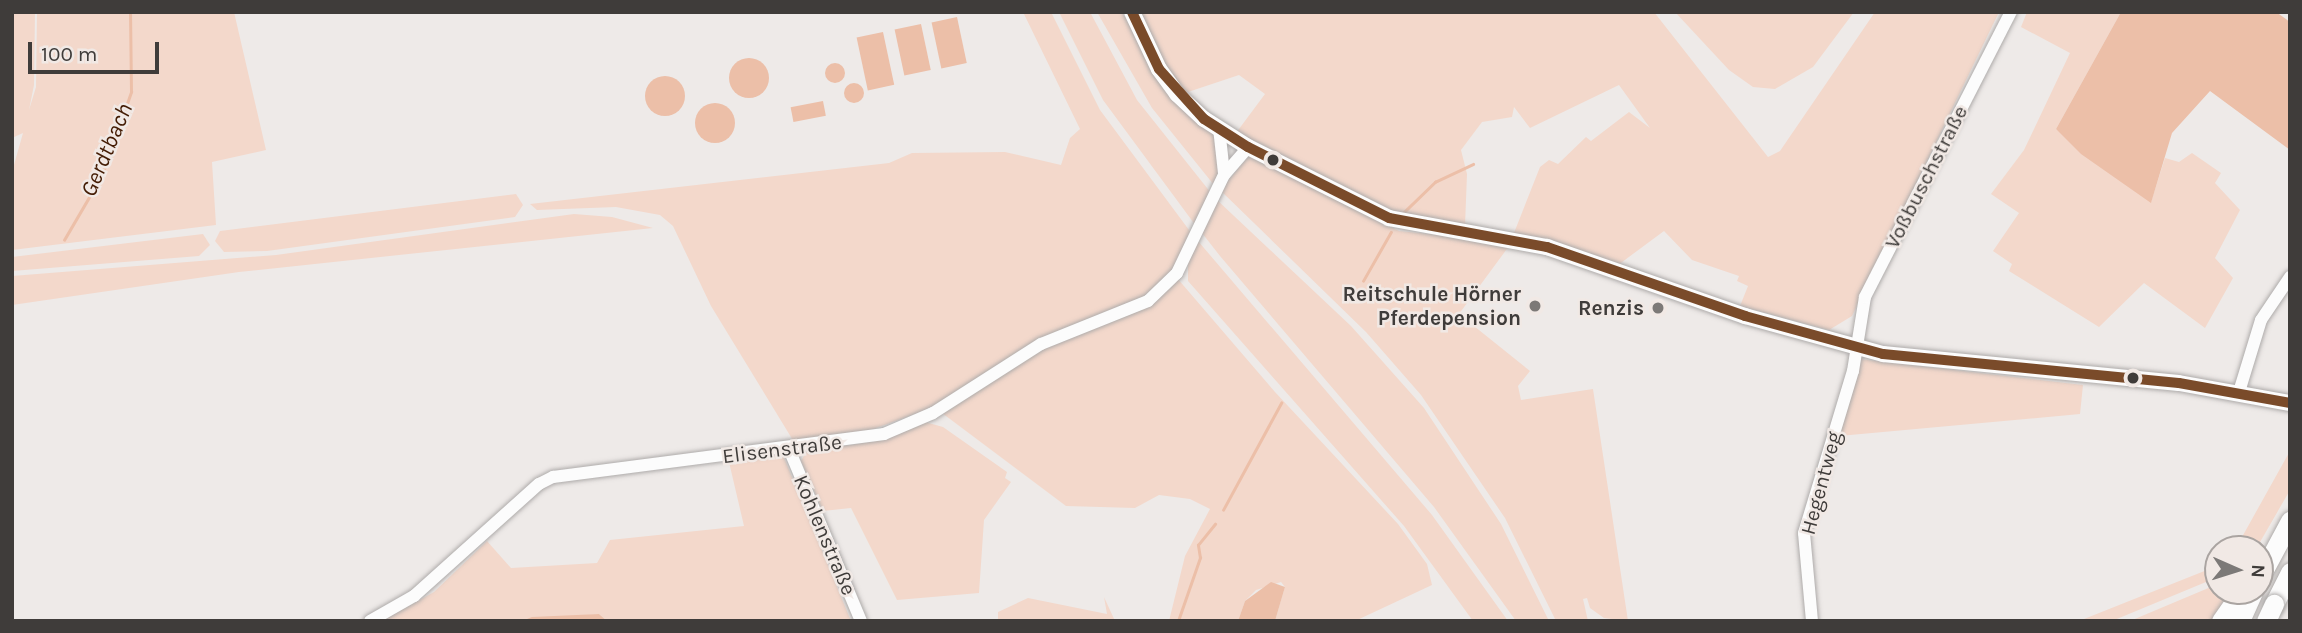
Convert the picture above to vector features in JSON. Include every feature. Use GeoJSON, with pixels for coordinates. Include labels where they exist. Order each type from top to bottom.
{"type":"FeatureCollection","features":[{"type":"Feature","properties":{"kind":"highway"},"geometry":{"type":"LineString","coordinates":[[2274,548],[2290,521]]}},
{"type":"Feature","properties":{"kind":"highway"},"geometry":{"type":"LineString","coordinates":[[2273,613],[2290,572]]}},
{"type":"Feature","properties":{"kind":"highway"},"geometry":{"type":"LineString","coordinates":[[2221,621],[2232,605]]}},
{"type":"Feature","properties":{"kind":"main road"},"geometry":{"type":"LineString","coordinates":[[1132,12],[1177,94],[1219,128],[1248,147],[1389,218],[1547,247],[1620,275],[1858,348],[1919,359],[2239,392],[2290,403]]}},
{"type":"Feature","properties":{"kind":"street","name":"Voßbuschstraße"},"geometry":{"type":"LineString","coordinates":[[1858,348],[1872,282],[2011,12]]}},
{"type":"Feature","properties":{"kind":"street","name":"Elisenstraße"},"geometry":{"type":"LineString","coordinates":[[1219,128],[1226,159],[1224,175]]}},
{"type":"Feature","properties":{"kind":"street","name":"Elisenstraße"},"geometry":{"type":"LineString","coordinates":[[370,621],[414,596],[539,484],[553,477],[853,440],[910,425],[1041,344],[1148,301],[1177,273],[1224,175],[1248,147]]}},
{"type":"Feature","properties":{"kind":"street"},"geometry":{"type":"LineString","coordinates":[[2239,392],[2261,320],[2290,277]]}},
{"type":"Feature","properties":{"kind":"street","name":"Hegentweg"},"geometry":{"type":"LineString","coordinates":[[1812,621],[1804,533],[1858,348]]}},
{"type":"Feature","properties":{"kind":"street","name":"Kohlenstraße"},"geometry":{"type":"LineString","coordinates":[[789,449],[862,621]]}},
{"type":"Feature","properties":{"kind":"shaded area"},"geometry":{"type":"Polygon","coordinates":[[[12,12],[35,12],[34,85],[29,110],[36,87],[37,12],[234,12],[266,150],[212,162],[216,225],[12,250],[12,172],[23,133],[12,138],[12,12]]]}},
{"type":"Feature","properties":{"kind":"shaded area"},"geometry":{"type":"Polygon","coordinates":[[[1023,12],[1051,12],[1100,110],[1192,234],[1171,271],[1275,392],[1398,524],[1427,564],[1432,585],[1355,621],[1275,621],[1285,587],[1281,582],[1256,590],[1245,601],[1238,621],[1169,621],[1185,556],[1210,509],[1190,499],[1159,495],[1135,508],[1066,506],[934,407],[857,435],[794,442],[711,306],[673,226],[660,215],[616,207],[537,210],[530,204],[889,163],[912,153],[1005,152],[1061,165],[1070,138],[1080,129],[1023,12]]]}},
{"type":"Feature","properties":{"kind":"shaded area"},"geometry":{"type":"Polygon","coordinates":[[[1059,12],[1090,12],[1137,100],[1211,193],[1196,226],[1103,100],[1059,12]]]}},
{"type":"Feature","properties":{"kind":"shaded area"},"geometry":{"type":"Polygon","coordinates":[[[1097,12],[1122,12],[1156,76],[1215,135],[1222,161],[1214,185],[1152,108],[1097,12]]]}},
{"type":"Feature","properties":{"kind":"shaded area"},"geometry":{"type":"Polygon","coordinates":[[[1141,12],[1654,12],[1768,157],[1780,151],[1875,12],[1999,12],[1852,316],[1829,330],[1740,306],[1748,286],[1737,281],[1739,276],[1692,260],[1664,231],[1614,268],[1514,233],[1540,167],[1549,160],[1558,164],[1586,137],[1591,141],[1629,112],[1650,128],[1619,85],[1530,128],[1514,107],[1512,117],[1482,122],[1461,150],[1467,174],[1465,226],[1428,223],[1369,203],[1236,133],[1265,94],[1239,75],[1185,93],[1169,74],[1141,12]]]}},
{"type":"Feature","properties":{"kind":"shaded area"},"geometry":{"type":"Polygon","coordinates":[[[1675,12],[1854,12],[1813,67],[1775,89],[1753,87],[1729,70],[1675,12]]]}},
{"type":"Feature","properties":{"kind":"shaded area"},"geometry":{"type":"Polygon","coordinates":[[[2027,12],[2121,12],[2056,129],[2151,202],[2165,158],[2179,162],[2192,153],[2221,173],[2215,183],[2240,210],[2215,258],[2233,278],[2205,328],[2144,283],[2099,327],[2009,271],[2012,264],[1993,251],[2019,213],[1991,194],[2024,150],[2070,53],[2021,27],[2027,12]]]}},
{"type":"Feature","properties":{"kind":"shaded area"},"geometry":{"type":"Polygon","coordinates":[[[2121,12],[2276,12],[2290,22],[2290,150],[2210,91],[2172,133],[2151,203],[2081,154],[2056,129],[2121,12]]]}},
{"type":"Feature","properties":{"kind":"shaded area"},"geometry":{"type":"Polygon","coordinates":[[[957,17],[967,63],[941,68],[932,22],[957,17]]]}},
{"type":"Feature","properties":{"kind":"shaded area"},"geometry":{"type":"Polygon","coordinates":[[[921,24],[931,70],[904,76],[895,30],[921,24]]]}},
{"type":"Feature","properties":{"kind":"shaded area"},"geometry":{"type":"Polygon","coordinates":[[[883,32],[894,85],[868,90],[857,38],[883,32]]]}},
{"type":"Feature","properties":{"kind":"shaded area"},"geometry":{"type":"Polygon","coordinates":[[[749,58],[763,64],[769,78],[763,92],[749,98],[735,92],[729,78],[735,64],[749,58]]]}},
{"type":"Feature","properties":{"kind":"shaded area"},"geometry":{"type":"Polygon","coordinates":[[[831,63],[839,63],[845,73],[839,83],[831,83],[825,77],[825,69],[831,63]]]}},
{"type":"Feature","properties":{"kind":"shaded area"},"geometry":{"type":"Polygon","coordinates":[[[665,76],[679,82],[685,96],[679,110],[665,116],[651,110],[645,96],[651,82],[665,76]]]}},
{"type":"Feature","properties":{"kind":"shaded area"},"geometry":{"type":"Polygon","coordinates":[[[854,83],[861,86],[864,93],[861,100],[854,103],[847,100],[844,93],[847,86],[854,83]]]}},
{"type":"Feature","properties":{"kind":"shaded area"},"geometry":{"type":"Polygon","coordinates":[[[823,101],[826,116],[793,122],[791,107],[823,101]]]}},
{"type":"Feature","properties":{"kind":"shaded area"},"geometry":{"type":"Polygon","coordinates":[[[715,103],[729,109],[735,123],[729,137],[715,143],[701,137],[695,123],[701,109],[715,103]]]}},
{"type":"Feature","properties":{"kind":"shaded area"},"geometry":{"type":"Polygon","coordinates":[[[1249,156],[1399,231],[1512,242],[1459,314],[1530,371],[1518,386],[1521,400],[1593,389],[1628,621],[1604,618],[1590,608],[1587,598],[1583,599],[1588,621],[1556,621],[1505,518],[1421,395],[1366,332],[1220,190],[1249,156]]]}},
{"type":"Feature","properties":{"kind":"shaded area"},"geometry":{"type":"Polygon","coordinates":[[[516,194],[523,205],[515,217],[267,251],[224,252],[215,241],[220,231],[516,194]]]}},
{"type":"Feature","properties":{"kind":"shaded area"},"geometry":{"type":"Polygon","coordinates":[[[1216,199],[1351,326],[1424,408],[1501,524],[1549,621],[1516,621],[1434,507],[1220,256],[1202,233],[1216,199]]]}},
{"type":"Feature","properties":{"kind":"shaded area"},"geometry":{"type":"Polygon","coordinates":[[[574,214],[612,217],[653,228],[239,272],[12,305],[12,276],[276,255],[574,214]]]}},
{"type":"Feature","properties":{"kind":"shaded area"},"geometry":{"type":"Polygon","coordinates":[[[203,234],[210,245],[199,256],[12,271],[12,257],[203,234]]]}},
{"type":"Feature","properties":{"kind":"shaded area"},"geometry":{"type":"Polygon","coordinates":[[[1198,241],[1432,515],[1508,621],[1473,621],[1404,526],[1188,281],[1188,262],[1198,241]]]}},
{"type":"Feature","properties":{"kind":"shaded area"},"geometry":{"type":"Polygon","coordinates":[[[1859,359],[2083,385],[2080,414],[1839,436],[1859,359]]]}},
{"type":"Feature","properties":{"kind":"shaded area"},"geometry":{"type":"Polygon","coordinates":[[[925,422],[943,427],[1007,472],[1005,478],[1011,482],[984,520],[979,593],[897,600],[851,508],[823,511],[801,461],[806,452],[876,441],[925,422]]]}},
{"type":"Feature","properties":{"kind":"shaded area"},"geometry":{"type":"Polygon","coordinates":[[[2290,451],[2290,490],[2264,535],[2243,535],[2290,451]]]}},
{"type":"Feature","properties":{"kind":"shaded area"},"geometry":{"type":"Polygon","coordinates":[[[783,455],[851,621],[607,621],[599,614],[522,621],[382,621],[434,592],[487,541],[511,568],[597,563],[610,540],[744,526],[729,462],[783,455]]]}},
{"type":"Feature","properties":{"kind":"shaded area"},"geometry":{"type":"Polygon","coordinates":[[[2204,571],[2204,583],[2112,621],[2079,621],[2204,571]]]}},
{"type":"Feature","properties":{"kind":"shaded area"},"geometry":{"type":"Polygon","coordinates":[[[1271,582],[1285,587],[1275,621],[1238,621],[1245,601],[1271,582]]]}},
{"type":"Feature","properties":{"kind":"shaded area"},"geometry":{"type":"Polygon","coordinates":[[[2204,590],[2204,605],[2223,605],[2212,621],[2130,621],[2204,590]]]}},
{"type":"Feature","properties":{"kind":"shaded area"},"geometry":{"type":"Polygon","coordinates":[[[1104,597],[1115,621],[998,621],[998,612],[1028,598],[1107,614],[1104,597]]]}},
{"type":"Feature","properties":{"kind":"shaded area"},"geometry":{"type":"Polygon","coordinates":[[[599,614],[607,621],[522,621],[532,617],[599,614]]]}},
{"type":"Feature","properties":{"kind":"waterway","name":"Gerdtbach"},"geometry":{"type":"LineString","coordinates":[[64,240],[102,175],[131,92],[130,12]]}},
{"type":"Feature","properties":{"kind":"waterway","name":"Gerdtbach"},"geometry":{"type":"LineString","coordinates":[[1403,213],[1435,182],[1473,164]]}},
{"type":"Feature","properties":{"kind":"waterway","name":"Gerdtbach"},"geometry":{"type":"LineString","coordinates":[[1363,281],[1391,232]]}},
{"type":"Feature","properties":{"kind":"waterway","name":"Gerdtbach"},"geometry":{"type":"LineString","coordinates":[[1223,510],[1281,403]]}},
{"type":"Feature","properties":{"kind":"waterway","name":"Gerdtbach"},"geometry":{"type":"LineString","coordinates":[[1178,621],[1200,558],[1198,545],[1215,524]]}},
{"type":"Feature","properties":{"kind":"transit line"},"geometry":{"type":"LineString","coordinates":[[1132,12],[1159,69],[1204,119],[1248,147],[1389,218],[1547,247],[1745,316],[1883,354],[2179,383],[2290,403]]}},
{"type":"Feature","properties":{"kind":"place","name":"Reitschule Hörner Pferdepension"},"geometry":{"type":"Point","coordinates":[1535,306]}},
{"type":"Feature","properties":{"kind":"place","name":"Renzis"},"geometry":{"type":"Point","coordinates":[1658,308]}}]}
